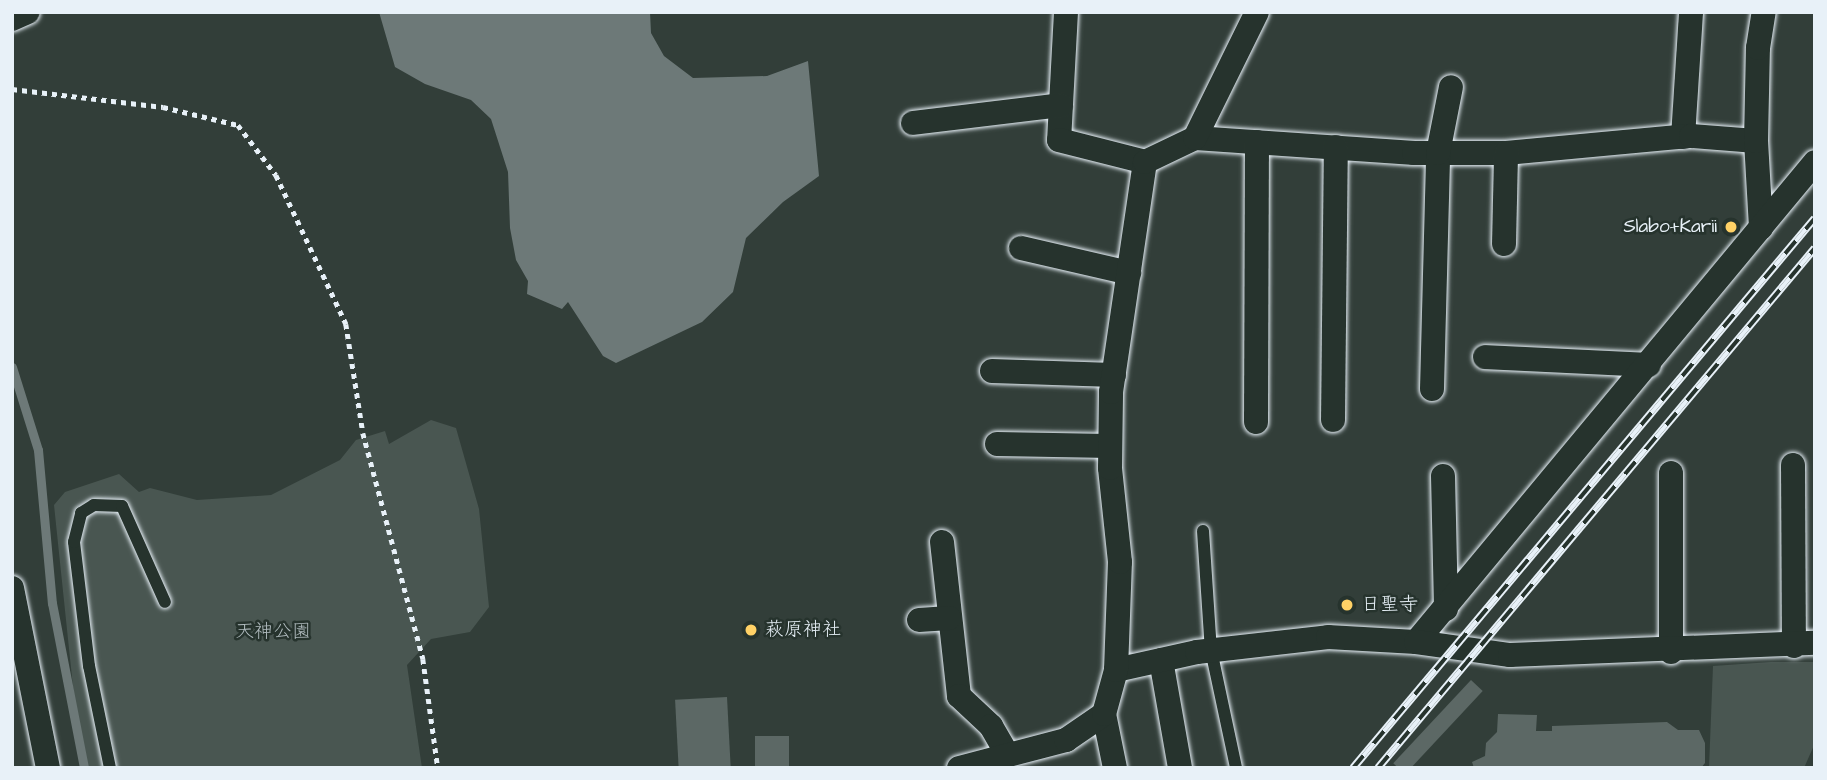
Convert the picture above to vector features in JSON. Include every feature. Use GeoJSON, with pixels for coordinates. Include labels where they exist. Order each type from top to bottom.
{"type":"FeatureCollection","features":[{"type":"Feature","properties":{"kind":"street"},"geometry":{"type":"LineString","coordinates":[[12,19],[28,12]]}},
{"type":"Feature","properties":{"kind":"street"},"geometry":{"type":"LineString","coordinates":[[1066,12],[1059,139],[1145,162],[1195,138],[1438,153],[1506,153],[1683,137],[1756,141]]}},
{"type":"Feature","properties":{"kind":"street"},"geometry":{"type":"LineString","coordinates":[[1195,138],[1257,12]]}},
{"type":"Feature","properties":{"kind":"street"},"geometry":{"type":"LineString","coordinates":[[1683,137],[1691,12]]}},
{"type":"Feature","properties":{"kind":"street"},"geometry":{"type":"LineString","coordinates":[[1761,228],[1756,141],[1758,48],[1764,12]]}},
{"type":"Feature","properties":{"kind":"street"},"geometry":{"type":"LineString","coordinates":[[1432,389],[1438,153],[1451,87]]}},
{"type":"Feature","properties":{"kind":"street"},"geometry":{"type":"LineString","coordinates":[[913,123],[1061,105]]}},
{"type":"Feature","properties":{"kind":"street"},"geometry":{"type":"LineString","coordinates":[[1256,422],[1257,142]]}},
{"type":"Feature","properties":{"kind":"street"},"geometry":{"type":"LineString","coordinates":[[1334,420],[1336,148]]}},
{"type":"Feature","properties":{"kind":"street"},"geometry":{"type":"LineString","coordinates":[[1504,244],[1506,153]]}},
{"type":"Feature","properties":{"kind":"street"},"geometry":{"type":"LineString","coordinates":[[1115,768],[1104,714],[1116,670],[1120,562],[1110,446],[1114,375],[1145,162]]}},
{"type":"Feature","properties":{"kind":"street"},"geometry":{"type":"LineString","coordinates":[[1416,642],[1649,365],[1815,162]]}},
{"type":"Feature","properties":{"kind":"street"},"geometry":{"type":"LineString","coordinates":[[1021,248],[1129,273]]}},
{"type":"Feature","properties":{"kind":"street"},"geometry":{"type":"LineString","coordinates":[[1485,357],[1649,365]]}},
{"type":"Feature","properties":{"kind":"street"},"geometry":{"type":"LineString","coordinates":[[992,371],[1114,375]]}},
{"type":"Feature","properties":{"kind":"street"},"geometry":{"type":"LineString","coordinates":[[997,444],[1110,446]]}},
{"type":"Feature","properties":{"kind":"street"},"geometry":{"type":"LineString","coordinates":[[1116,670],[1211,650],[1328,637],[1416,642],[1510,655],[1671,652],[1805,644],[1793,465]]}},
{"type":"Feature","properties":{"kind":"street"},"geometry":{"type":"LineString","coordinates":[[1671,473],[1671,652]]}},
{"type":"Feature","properties":{"kind":"street"},"geometry":{"type":"LineString","coordinates":[[1443,476],[1446,608]]}},
{"type":"Feature","properties":{"kind":"street"},"geometry":{"type":"LineString","coordinates":[[942,542],[959,696],[991,726],[1007,754]]}},
{"type":"Feature","properties":{"kind":"street"},"geometry":{"type":"LineString","coordinates":[[12,588],[48,768]]}},
{"type":"Feature","properties":{"kind":"street"},"geometry":{"type":"LineString","coordinates":[[919,620],[949,618]]}},
{"type":"Feature","properties":{"kind":"street"},"geometry":{"type":"LineString","coordinates":[[1161,660],[1180,768]]}},
{"type":"Feature","properties":{"kind":"street"},"geometry":{"type":"LineString","coordinates":[[958,768],[1066,740],[1104,714]]}},
{"type":"Feature","properties":{"kind":"lane"},"geometry":{"type":"LineString","coordinates":[[110,768],[89,666],[74,542],[81,513],[101,503],[122,506],[165,602]]}},
{"type":"Feature","properties":{"kind":"lane"},"geometry":{"type":"LineString","coordinates":[[1203,531],[1211,650],[1236,768]]}},
{"type":"Feature","properties":{"kind":"path"},"geometry":{"type":"LineString","coordinates":[[12,89],[163,107],[238,125],[276,175],[346,324],[363,433],[423,659],[438,768]]}},
{"type":"Feature","properties":{"kind":"green space","name":"天神公園"},"geometry":{"type":"Polygon","coordinates":[[[431,420],[456,428],[479,509],[489,607],[470,632],[431,639],[407,665],[422,768],[88,768],[75,706],[54,505],[65,492],[119,474],[139,492],[150,488],[197,500],[271,495],[340,460],[356,440],[385,431],[389,444],[431,420]]]}},
{"type":"Feature","properties":{"kind":"green space"},"geometry":{"type":"Polygon","coordinates":[[[1815,662],[1815,743],[1804,768],[1709,768],[1713,666],[1815,662]]]}},
{"type":"Feature","properties":{"kind":"shaded area"},"geometry":{"type":"Polygon","coordinates":[[[379,12],[650,12],[651,33],[664,56],[693,78],[767,76],[808,61],[819,176],[783,202],[746,238],[733,292],[702,322],[616,363],[603,356],[568,302],[562,309],[527,294],[528,281],[516,260],[510,228],[508,172],[491,119],[471,100],[425,84],[395,67],[379,12]]]}},
{"type":"Feature","properties":{"kind":"building"},"geometry":{"type":"Polygon","coordinates":[[[1471,680],[1483,691],[1411,768],[1398,768],[1393,763],[1471,680]]]}},
{"type":"Feature","properties":{"kind":"building"},"geometry":{"type":"Polygon","coordinates":[[[727,697],[731,768],[679,768],[675,700],[727,697]]]}},
{"type":"Feature","properties":{"kind":"building"},"geometry":{"type":"Polygon","coordinates":[[[1498,714],[1537,715],[1536,731],[1552,731],[1552,726],[1667,722],[1678,730],[1699,730],[1705,743],[1705,763],[1701,768],[1474,768],[1472,762],[1485,756],[1486,743],[1497,732],[1498,714]]]}},
{"type":"Feature","properties":{"kind":"building"},"geometry":{"type":"Polygon","coordinates":[[[755,736],[789,736],[789,768],[755,768],[755,736]]]}},
{"type":"Feature","properties":{"kind":"waterway"},"geometry":{"type":"LineString","coordinates":[[12,367],[38,450],[52,603],[84,768]]}},
{"type":"Feature","properties":{"kind":"railway"},"geometry":{"type":"LineString","coordinates":[[1353,768],[1815,218]]}},
{"type":"Feature","properties":{"kind":"railway"},"geometry":{"type":"LineString","coordinates":[[1378,768],[1815,248]]}},
{"type":"Feature","properties":{"kind":"place","name":"Slabo+Karii"},"geometry":{"type":"Point","coordinates":[1731,227]}},
{"type":"Feature","properties":{"kind":"place","name":"日聖寺"},"geometry":{"type":"Point","coordinates":[1347,605]}},
{"type":"Feature","properties":{"kind":"place","name":"萩原神社"},"geometry":{"type":"Point","coordinates":[751,630]}}]}
